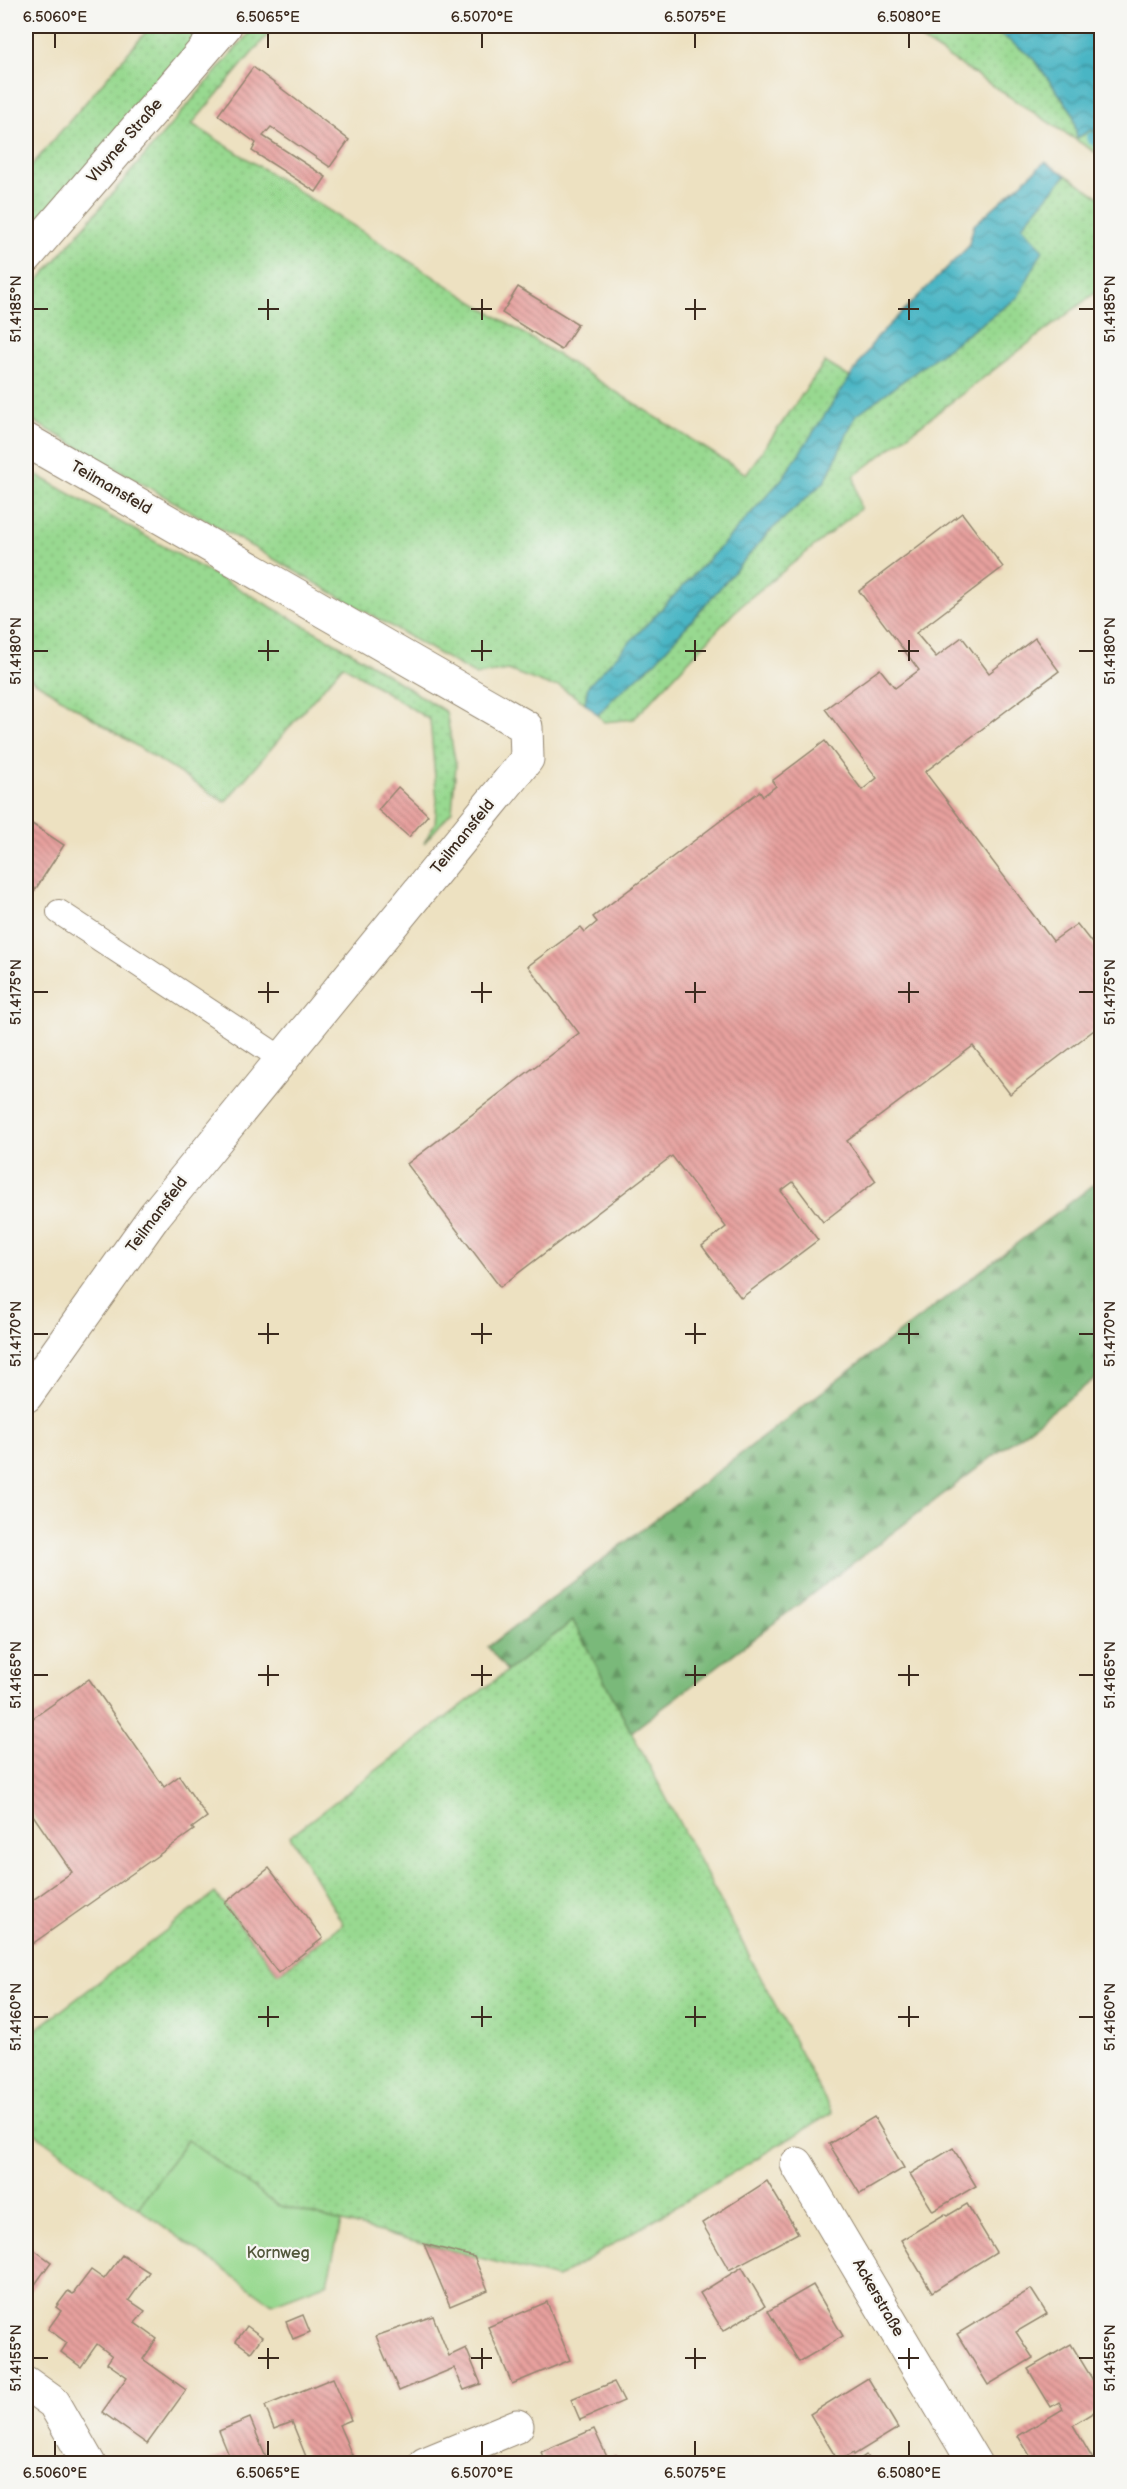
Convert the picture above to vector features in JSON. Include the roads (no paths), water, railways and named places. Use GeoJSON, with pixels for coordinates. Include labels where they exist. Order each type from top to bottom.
{"type":"FeatureCollection","features":[{"type":"Feature","properties":{"kind":"street","name":"Vluyner Straße"},"geometry":{"type":"LineString","coordinates":[[26,257],[225,26]]}},
{"type":"Feature","properties":{"kind":"street","name":"Teilmansfeld"},"geometry":{"type":"LineString","coordinates":[[26,440],[526,727],[527,759],[155,1215],[26,1396]]}},
{"type":"Feature","properties":{"kind":"street","name":"Ackerstraße"},"geometry":{"type":"LineString","coordinates":[[797,2164],[975,2463]]}},
{"type":"Feature","properties":{"kind":"street"},"geometry":{"type":"LineString","coordinates":[[26,2383],[54,2403],[89,2463]]}},
{"type":"Feature","properties":{"kind":"street"},"geometry":{"type":"LineString","coordinates":[[425,2463],[518,2426]]}},
{"type":"Feature","properties":{"kind":"lane"},"geometry":{"type":"LineString","coordinates":[[59,912],[282,1059]]}},
{"type":"Feature","properties":{"kind":"water"},"geometry":{"type":"Polygon","coordinates":[[[989,26],[1101,26],[1101,135],[1091,130],[1077,138],[1073,113],[1032,57],[989,26]]]}},
{"type":"Feature","properties":{"kind":"water"},"geometry":{"type":"Polygon","coordinates":[[[1045,162],[1066,175],[1022,226],[1043,250],[1018,297],[856,415],[825,481],[769,532],[653,664],[614,697],[598,715],[585,703],[588,686],[782,479],[877,337],[968,247],[974,225],[1045,162]]]}},
{"type":"Feature","properties":{"kind":"waterway"},"geometry":{"type":"LineString","coordinates":[[1092,138],[1102,144]]}},
{"type":"Feature","properties":{"kind":"park label","name":"Kornweg"},"geometry":{"type":"Point","coordinates":[278,2253]}}]}
